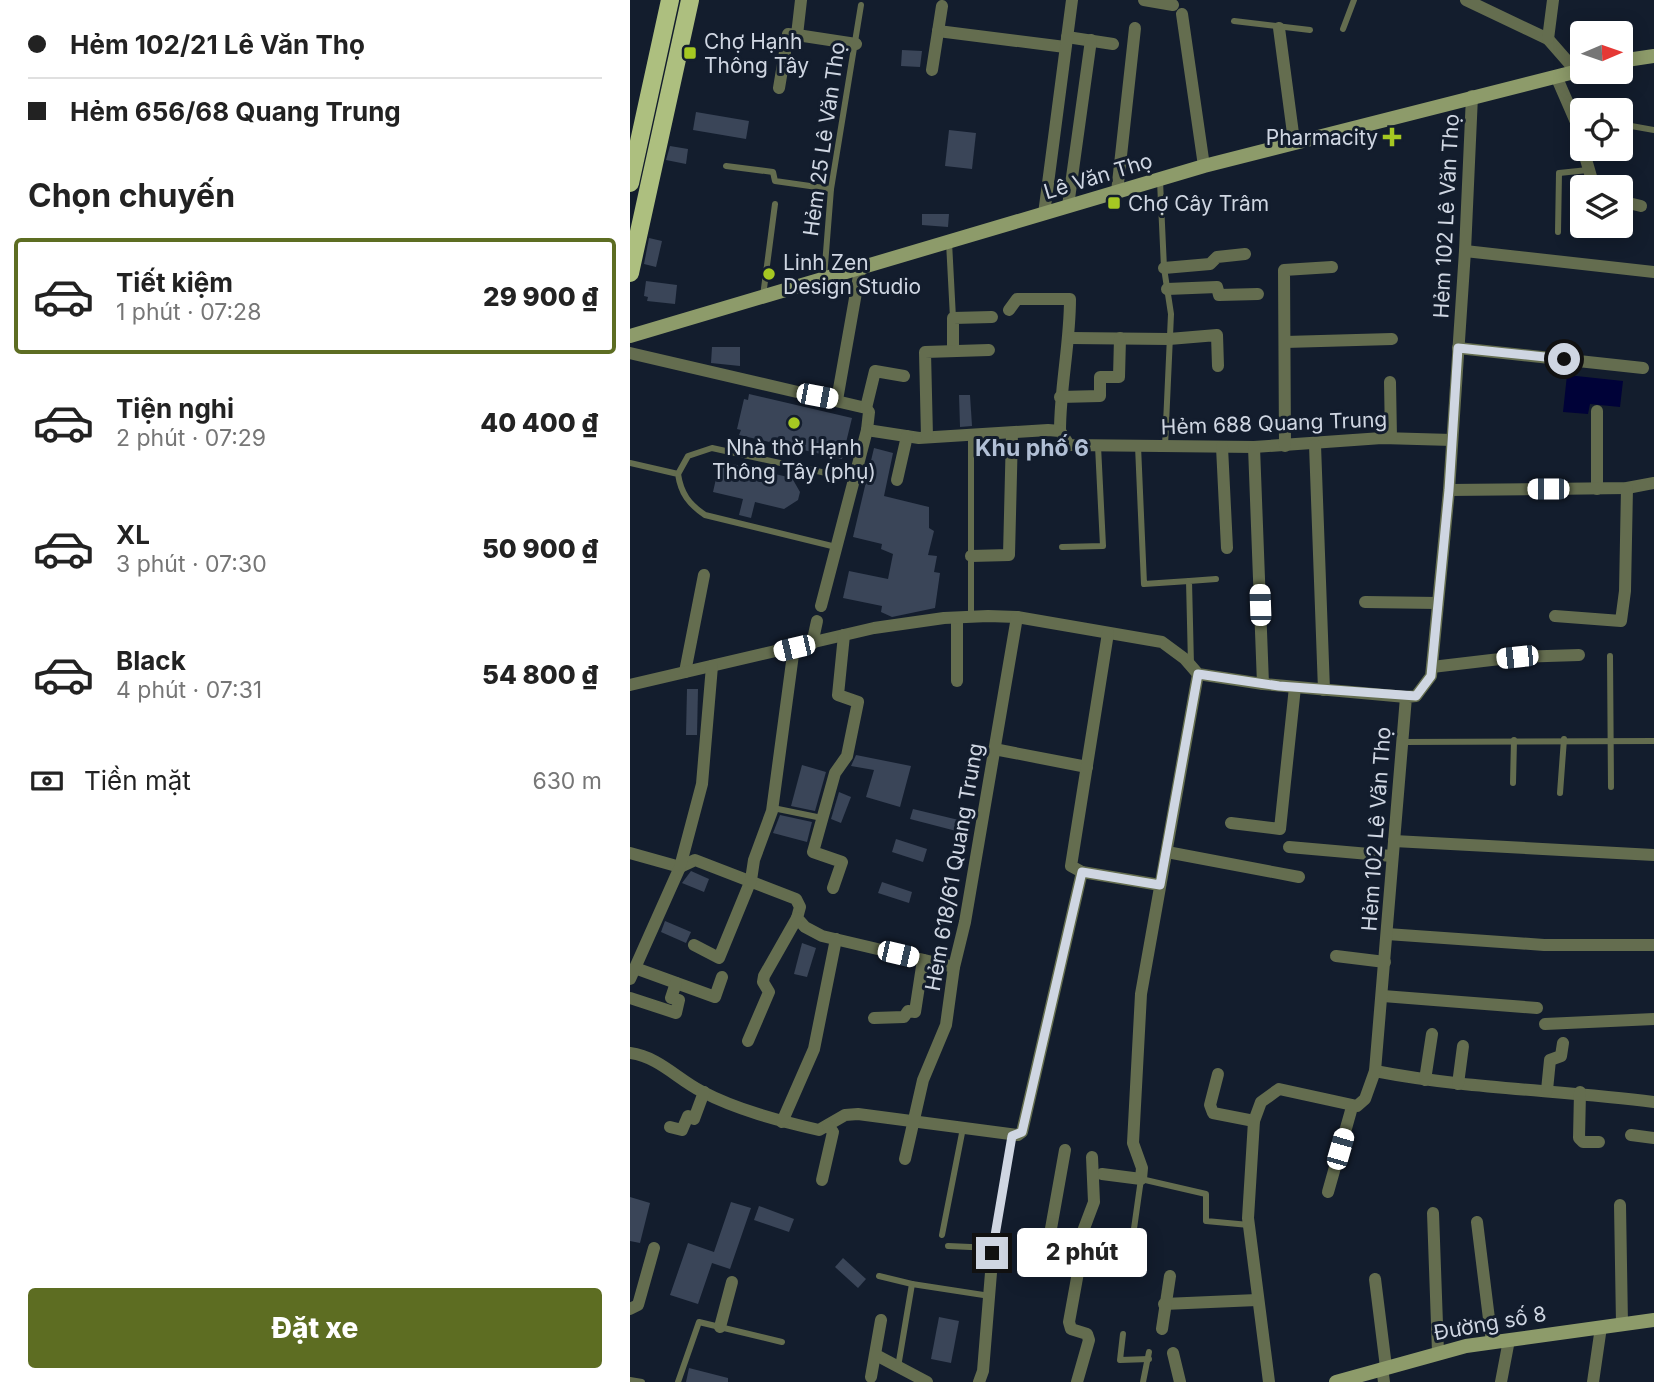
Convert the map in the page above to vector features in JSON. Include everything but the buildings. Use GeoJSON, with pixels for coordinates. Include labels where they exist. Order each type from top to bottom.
{"type":"FeatureCollection","features":[{"type":"Feature","properties":{"kind":"main road"},"geometry":{"type":"LineString","coordinates":[[630,183],[634,147],[670,0]]}},
{"type":"Feature","properties":{"kind":"main road"},"geometry":{"type":"LineString","coordinates":[[630,274],[685,1]]}},
{"type":"Feature","properties":{"kind":"main road"},"geometry":{"type":"LineString","coordinates":[[1633,59],[1654,56]]}},
{"type":"Feature","properties":{"kind":"main road","name":"Lê Văn Thọ"},"geometry":{"type":"LineString","coordinates":[[630,335],[860,270],[1204,166],[1570,72]]}},
{"type":"Feature","properties":{"kind":"main road","name":"Đường số 8"},"geometry":{"type":"LineString","coordinates":[[1336,1382],[1384,1372],[1437,1352],[1654,1320]]}},
{"type":"Feature","properties":{"kind":"street"},"geometry":{"type":"LineString","coordinates":[[797,35],[801,0]]}},
{"type":"Feature","properties":{"kind":"street"},"geometry":{"type":"LineString","coordinates":[[1044,214],[1072,0]]}},
{"type":"Feature","properties":{"kind":"street"},"geometry":{"type":"LineString","coordinates":[[1144,0],[1176,6],[1204,166]]}},
{"type":"Feature","properties":{"kind":"street"},"geometry":{"type":"LineString","coordinates":[[1466,0],[1487,5],[1548,39],[1570,61]]}},
{"type":"Feature","properties":{"kind":"street"},"geometry":{"type":"LineString","coordinates":[[1548,39],[1553,0]]}},
{"type":"Feature","properties":{"kind":"street"},"geometry":{"type":"LineString","coordinates":[[932,70],[942,6]]}},
{"type":"Feature","properties":{"kind":"street"},"geometry":{"type":"LineString","coordinates":[[1117,192],[1135,28]]}},
{"type":"Feature","properties":{"kind":"street"},"geometry":{"type":"LineString","coordinates":[[1279,28],[1294,141]]}},
{"type":"Feature","properties":{"kind":"street"},"geometry":{"type":"LineString","coordinates":[[938,31],[1066,42],[1091,40],[1113,44]]}},
{"type":"Feature","properties":{"kind":"street"},"geometry":{"type":"LineString","coordinates":[[779,88],[788,34],[856,44]]}},
{"type":"Feature","properties":{"kind":"street"},"geometry":{"type":"LineString","coordinates":[[1068,206],[1091,40]]}},
{"type":"Feature","properties":{"kind":"street"},"geometry":{"type":"LineString","coordinates":[[1556,76],[1570,103]]}},
{"type":"Feature","properties":{"kind":"street","name":"Hẻm 102 Lê Văn Thọ"},"geometry":{"type":"LineString","coordinates":[[1352,1107],[1365,1098],[1375,1071],[1406,697],[1416,696],[1423,689],[1432,667],[1449,490],[1472,96]]}},
{"type":"Feature","properties":{"kind":"street"},"geometry":{"type":"LineString","coordinates":[[1586,161],[1590,175]]}},
{"type":"Feature","properties":{"kind":"street"},"geometry":{"type":"LineString","coordinates":[[1633,204],[1641,206]]}},
{"type":"Feature","properties":{"kind":"street"},"geometry":{"type":"LineString","coordinates":[[1465,251],[1654,272]]}},
{"type":"Feature","properties":{"kind":"street"},"geometry":{"type":"LineString","coordinates":[[1164,268],[1210,264],[1217,257],[1245,254]]}},
{"type":"Feature","properties":{"kind":"street"},"geometry":{"type":"LineString","coordinates":[[1285,446],[1284,270],[1332,267]]}},
{"type":"Feature","properties":{"kind":"street"},"geometry":{"type":"LineString","coordinates":[[837,400],[860,270]]}},
{"type":"Feature","properties":{"kind":"street"},"geometry":{"type":"LineString","coordinates":[[1167,289],[1217,287],[1219,295],[1258,294]]}},
{"type":"Feature","properties":{"kind":"street"},"geometry":{"type":"LineString","coordinates":[[867,430],[927,437],[1060,431],[1060,397],[1070,338],[1070,299],[1017,299],[1009,310]]}},
{"type":"Feature","properties":{"kind":"street"},"geometry":{"type":"LineString","coordinates":[[953,350],[953,318],[992,317]]}},
{"type":"Feature","properties":{"kind":"street"},"geometry":{"type":"LineString","coordinates":[[1070,338],[1169,339],[1217,335],[1218,366]]}},
{"type":"Feature","properties":{"kind":"street"},"geometry":{"type":"LineString","coordinates":[[1060,397],[1100,396],[1100,377],[1119,377],[1120,338]]}},
{"type":"Feature","properties":{"kind":"street"},"geometry":{"type":"LineString","coordinates":[[1285,342],[1392,339]]}},
{"type":"Feature","properties":{"kind":"street"},"geometry":{"type":"LineString","coordinates":[[1458,348],[1643,368]]}},
{"type":"Feature","properties":{"kind":"street"},"geometry":{"type":"LineString","coordinates":[[927,437],[925,352],[989,350]]}},
{"type":"Feature","properties":{"kind":"street"},"geometry":{"type":"LineString","coordinates":[[630,353],[866,408]]}},
{"type":"Feature","properties":{"kind":"street"},"geometry":{"type":"LineString","coordinates":[[821,606],[867,430],[866,408],[875,371],[904,376]]}},
{"type":"Feature","properties":{"kind":"street"},"geometry":{"type":"LineString","coordinates":[[1390,382],[1391,438]]}},
{"type":"Feature","properties":{"kind":"street"},"geometry":{"type":"LineString","coordinates":[[1597,411],[1597,489]]}},
{"type":"Feature","properties":{"kind":"street","name":"Hẻm 688 Quang Trung"},"geometry":{"type":"LineString","coordinates":[[1060,431],[1069,445],[1098,446],[1254,447],[1391,438],[1452,440]]}},
{"type":"Feature","properties":{"kind":"street"},"geometry":{"type":"LineString","coordinates":[[971,556],[1009,555],[1012,433]]}},
{"type":"Feature","properties":{"kind":"street"},"geometry":{"type":"LineString","coordinates":[[897,480],[906,436]]}},
{"type":"Feature","properties":{"kind":"street"},"geometry":{"type":"LineString","coordinates":[[1315,444],[1324,690]]}},
{"type":"Feature","properties":{"kind":"street"},"geometry":{"type":"LineString","coordinates":[[1222,447],[1227,548]]}},
{"type":"Feature","properties":{"kind":"street"},"geometry":{"type":"LineString","coordinates":[[1254,447],[1263,684]]}},
{"type":"Feature","properties":{"kind":"street"},"geometry":{"type":"LineString","coordinates":[[1449,490],[1627,488],[1654,483]]}},
{"type":"Feature","properties":{"kind":"street"},"geometry":{"type":"LineString","coordinates":[[1555,616],[1620,621],[1625,591],[1627,488]]}},
{"type":"Feature","properties":{"kind":"street"},"geometry":{"type":"LineString","coordinates":[[685,672],[705,575]]}},
{"type":"Feature","properties":{"kind":"street"},"geometry":{"type":"LineString","coordinates":[[1365,601],[1438,603]]}},
{"type":"Feature","properties":{"kind":"street"},"geometry":{"type":"LineString","coordinates":[[630,685],[844,635],[957,618],[1017,617],[1162,642],[1195,671],[1263,684],[1406,697]]}},
{"type":"Feature","properties":{"kind":"street","name":"Hẻm 618/61 Quang Trung"},"geometry":{"type":"LineString","coordinates":[[905,1158],[923,1080],[947,1025],[954,967],[965,922],[1017,617]]}},
{"type":"Feature","properties":{"kind":"street"},"geometry":{"type":"LineString","coordinates":[[957,618],[957,681]]}},
{"type":"Feature","properties":{"kind":"street"},"geometry":{"type":"LineString","coordinates":[[812,643],[817,621]]}},
{"type":"Feature","properties":{"kind":"street"},"geometry":{"type":"LineString","coordinates":[[1108,632],[1071,866],[1082,872],[1160,885]]}},
{"type":"Feature","properties":{"kind":"street"},"geometry":{"type":"LineString","coordinates":[[834,888],[842,862],[813,852],[835,773],[846,756],[858,702],[838,695],[844,635]]}},
{"type":"Feature","properties":{"kind":"street"},"geometry":{"type":"LineString","coordinates":[[694,945],[719,958],[751,880],[754,860],[773,808],[794,648]]}},
{"type":"Feature","properties":{"kind":"street"},"geometry":{"type":"LineString","coordinates":[[1432,667],[1517,657],[1579,655]]}},
{"type":"Feature","properties":{"kind":"street"},"geometry":{"type":"LineString","coordinates":[[712,666],[702,784],[680,867],[633,974],[676,983],[715,997],[722,977]]}},
{"type":"Feature","properties":{"kind":"street"},"geometry":{"type":"LineString","coordinates":[[1102,1174],[1141,1179],[1142,1168],[1133,1143],[1141,994],[1167,852],[1195,671]]}},
{"type":"Feature","properties":{"kind":"street"},"geometry":{"type":"LineString","coordinates":[[1231,823],[1280,829],[1295,687]]}},
{"type":"Feature","properties":{"kind":"street"},"geometry":{"type":"LineString","coordinates":[[994,749],[1087,767]]}},
{"type":"Feature","properties":{"kind":"street"},"geometry":{"type":"LineString","coordinates":[[1394,841],[1654,855]]}},
{"type":"Feature","properties":{"kind":"street"},"geometry":{"type":"LineString","coordinates":[[1289,847],[1392,856]]}},
{"type":"Feature","properties":{"kind":"street"},"geometry":{"type":"LineString","coordinates":[[1167,852],[1299,877]]}},
{"type":"Feature","properties":{"kind":"street"},"geometry":{"type":"LineString","coordinates":[[630,853],[680,867],[695,860],[796,899],[800,907],[797,918],[764,976],[763,982],[768,992],[748,1041]]}},
{"type":"Feature","properties":{"kind":"street"},"geometry":{"type":"LineString","coordinates":[[630,1053],[648,1056],[704,1092],[782,1122],[820,1130],[845,1115],[964,1126],[1012,1136],[1022,1132],[1082,872]]}},
{"type":"Feature","properties":{"kind":"street"},"geometry":{"type":"LineString","coordinates":[[797,918],[806,928],[836,939],[954,967]]}},
{"type":"Feature","properties":{"kind":"street"},"geometry":{"type":"LineString","coordinates":[[1387,934],[1544,945],[1654,945]]}},
{"type":"Feature","properties":{"kind":"street"},"geometry":{"type":"LineString","coordinates":[[782,1122],[814,1049],[836,939]]}},
{"type":"Feature","properties":{"kind":"street"},"geometry":{"type":"LineString","coordinates":[[1336,956],[1385,962]]}},
{"type":"Feature","properties":{"kind":"street"},"geometry":{"type":"LineString","coordinates":[[874,1018],[904,1017],[908,1011],[915,1013],[923,960]]}},
{"type":"Feature","properties":{"kind":"street"},"geometry":{"type":"LineString","coordinates":[[630,998],[676,1013],[679,1000],[671,998],[676,983]]}},
{"type":"Feature","properties":{"kind":"street"},"geometry":{"type":"LineString","coordinates":[[1383,996],[1537,1008]]}},
{"type":"Feature","properties":{"kind":"street"},"geometry":{"type":"LineString","coordinates":[[1545,1024],[1654,1019]]}},
{"type":"Feature","properties":{"kind":"street"},"geometry":{"type":"LineString","coordinates":[[1425,1080],[1432,1034]]}},
{"type":"Feature","properties":{"kind":"street"},"geometry":{"type":"LineString","coordinates":[[1547,1090],[1550,1059],[1561,1057],[1563,1043]]}},
{"type":"Feature","properties":{"kind":"street"},"geometry":{"type":"LineString","coordinates":[[1458,1084],[1463,1046]]}},
{"type":"Feature","properties":{"kind":"street"},"geometry":{"type":"LineString","coordinates":[[1375,1071],[1458,1084],[1580,1092],[1654,1102]]}},
{"type":"Feature","properties":{"kind":"street"},"geometry":{"type":"LineString","coordinates":[[1218,1074],[1210,1105],[1213,1113],[1254,1121]]}},
{"type":"Feature","properties":{"kind":"street"},"geometry":{"type":"LineString","coordinates":[[1269,1382],[1249,1224],[1254,1121],[1261,1102],[1279,1089],[1352,1107],[1328,1192]]}},
{"type":"Feature","properties":{"kind":"street"},"geometry":{"type":"LineString","coordinates":[[670,1127],[682,1129],[688,1116],[694,1119],[704,1092]]}},
{"type":"Feature","properties":{"kind":"street"},"geometry":{"type":"LineString","coordinates":[[1580,1092],[1579,1138],[1583,1142],[1599,1142]]}},
{"type":"Feature","properties":{"kind":"street"},"geometry":{"type":"LineString","coordinates":[[822,1180],[833,1132],[828,1126]]}},
{"type":"Feature","properties":{"kind":"street"},"geometry":{"type":"LineString","coordinates":[[1631,1135],[1654,1138]]}},
{"type":"Feature","properties":{"kind":"street"},"geometry":{"type":"LineString","coordinates":[[1041,1250],[1065,1150]]}},
{"type":"Feature","properties":{"kind":"street"},"geometry":{"type":"LineString","coordinates":[[1077,1382],[1089,1340],[1087,1334],[1071,1329],[1069,1322],[1077,1256],[1094,1202],[1092,1157]]}},
{"type":"Feature","properties":{"kind":"street"},"geometry":{"type":"LineString","coordinates":[[1620,1205],[1622,1324]]}},
{"type":"Feature","properties":{"kind":"street"},"geometry":{"type":"LineString","coordinates":[[1433,1213],[1437,1352]]}},
{"type":"Feature","properties":{"kind":"street"},"geometry":{"type":"LineString","coordinates":[[1477,1222],[1492,1343]]}},
{"type":"Feature","properties":{"kind":"street"},"geometry":{"type":"LineString","coordinates":[[630,1310],[638,1305],[654,1248]]}},
{"type":"Feature","properties":{"kind":"street"},"geometry":{"type":"LineString","coordinates":[[979,1382],[984,1371],[993,1248]]}},
{"type":"Feature","properties":{"kind":"street"},"geometry":{"type":"LineString","coordinates":[[1162,1329],[1170,1276]]}},
{"type":"Feature","properties":{"kind":"street"},"geometry":{"type":"LineString","coordinates":[[1375,1279],[1384,1372]]}},
{"type":"Feature","properties":{"kind":"street"},"geometry":{"type":"LineString","coordinates":[[719,1327],[732,1282]]}},
{"type":"Feature","properties":{"kind":"street"},"geometry":{"type":"LineString","coordinates":[[1164,1304],[1257,1300]]}},
{"type":"Feature","properties":{"kind":"street"},"geometry":{"type":"LineString","coordinates":[[871,1377],[881,1320]]}},
{"type":"Feature","properties":{"kind":"street"},"geometry":{"type":"LineString","coordinates":[[1593,1382],[1601,1327]]}},
{"type":"Feature","properties":{"kind":"street"},"geometry":{"type":"LineString","coordinates":[[1501,1382],[1509,1340]]}},
{"type":"Feature","properties":{"kind":"street"},"geometry":{"type":"LineString","coordinates":[[1174,1353],[1180,1382]]}},
{"type":"Feature","properties":{"kind":"street"},"geometry":{"type":"LineString","coordinates":[[876,1355],[927,1382]]}},
{"type":"Feature","properties":{"kind":"lane"},"geometry":{"type":"LineString","coordinates":[[1343,29],[1354,0]]}},
{"type":"Feature","properties":{"kind":"lane","name":"Hẻm 25 Lê Văn Thọ"},"geometry":{"type":"LineString","coordinates":[[824,278],[831,189],[861,5]]}},
{"type":"Feature","properties":{"kind":"lane"},"geometry":{"type":"LineString","coordinates":[[1234,20],[1310,30]]}},
{"type":"Feature","properties":{"kind":"lane"},"geometry":{"type":"LineString","coordinates":[[1633,126],[1654,130]]}},
{"type":"Feature","properties":{"kind":"lane"},"geometry":{"type":"LineString","coordinates":[[726,166],[773,172],[775,181],[831,189]]}},
{"type":"Feature","properties":{"kind":"lane"},"geometry":{"type":"LineString","coordinates":[[1558,232],[1559,173],[1588,170]]}},
{"type":"Feature","properties":{"kind":"lane"},"geometry":{"type":"LineString","coordinates":[[1160,179],[1164,268],[1171,314],[1165,447]]}},
{"type":"Feature","properties":{"kind":"lane"},"geometry":{"type":"LineString","coordinates":[[763,296],[775,204]]}},
{"type":"Feature","properties":{"kind":"lane"},"geometry":{"type":"LineString","coordinates":[[949,242],[953,318]]}},
{"type":"Feature","properties":{"kind":"lane"},"geometry":{"type":"LineString","coordinates":[[971,436],[971,617]]}},
{"type":"Feature","properties":{"kind":"lane"},"geometry":{"type":"LineString","coordinates":[[1062,547],[1103,546],[1098,446]]}},
{"type":"Feature","properties":{"kind":"lane"},"geometry":{"type":"LineString","coordinates":[[1139,446],[1144,583],[1216,579]]}},
{"type":"Feature","properties":{"kind":"lane"},"geometry":{"type":"LineString","coordinates":[[826,473],[712,448],[688,456],[678,474],[683,493],[705,514],[836,548]]}},
{"type":"Feature","properties":{"kind":"lane"},"geometry":{"type":"LineString","coordinates":[[630,463],[678,474]]}},
{"type":"Feature","properties":{"kind":"lane"},"geometry":{"type":"LineString","coordinates":[[1189,581],[1195,671]]}},
{"type":"Feature","properties":{"kind":"lane"},"geometry":{"type":"LineString","coordinates":[[817,621],[821,606]]}},
{"type":"Feature","properties":{"kind":"lane"},"geometry":{"type":"LineString","coordinates":[[1610,656],[1611,787]]}},
{"type":"Feature","properties":{"kind":"lane"},"geometry":{"type":"LineString","coordinates":[[1560,793],[1564,739]]}},
{"type":"Feature","properties":{"kind":"lane"},"geometry":{"type":"LineString","coordinates":[[1513,783],[1514,740]]}},
{"type":"Feature","properties":{"kind":"lane"},"geometry":{"type":"LineString","coordinates":[[1402,741],[1654,741]]}},
{"type":"Feature","properties":{"kind":"lane"},"geometry":{"type":"LineString","coordinates":[[773,808],[822,818]]}},
{"type":"Feature","properties":{"kind":"lane"},"geometry":{"type":"LineString","coordinates":[[942,1236],[964,1126]]}},
{"type":"Feature","properties":{"kind":"lane"},"geometry":{"type":"LineString","coordinates":[[948,1246],[993,1248],[1012,1136]]}},
{"type":"Feature","properties":{"kind":"lane"},"geometry":{"type":"LineString","coordinates":[[1041,1250],[1129,1264],[1141,1179],[1206,1194],[1206,1221],[1249,1224]]}},
{"type":"Feature","properties":{"kind":"lane"},"geometry":{"type":"LineString","coordinates":[[878,1276],[991,1296]]}},
{"type":"Feature","properties":{"kind":"lane"},"geometry":{"type":"LineString","coordinates":[[898,1367],[912,1284]]}},
{"type":"Feature","properties":{"kind":"lane"},"geometry":{"type":"LineString","coordinates":[[678,1382],[699,1322],[782,1342]]}},
{"type":"Feature","properties":{"kind":"lane"},"geometry":{"type":"LineString","coordinates":[[1123,1334],[1120,1360],[1149,1355],[1143,1382]]}},
{"type":"Feature","properties":{"kind":"lane"},"geometry":{"type":"LineString","coordinates":[[630,1380],[642,1382]]}},
{"type":"Feature","properties":{"kind":"shaded area"},"geometry":{"type":"Polygon","coordinates":[[[1567,375],[1623,381],[1620,407],[1590,404],[1588,414],[1563,412],[1567,375]]]}},
{"type":"Feature","properties":{"kind":"place","name":"Chợ Hạnh Thông Tây"},"geometry":{"type":"Point","coordinates":[690,53]}},
{"type":"Feature","properties":{"kind":"place","name":"Pharmacity"},"geometry":{"type":"Point","coordinates":[1392,137]}},
{"type":"Feature","properties":{"kind":"place","name":"Chợ Cây Trâm"},"geometry":{"type":"Point","coordinates":[1114,203]}},
{"type":"Feature","properties":{"kind":"place","name":"Linh Zen Design Studio"},"geometry":{"type":"Point","coordinates":[769,274]}},
{"type":"Feature","properties":{"kind":"place","name":"Nhà thờ Hạnh Thông Tây (phụ)"},"geometry":{"type":"Point","coordinates":[794,423]}},
{"type":"Feature","properties":{"kind":"district","name":"Khu phố 6"},"geometry":{"type":"Point","coordinates":[1032,448]}},
{"type":"Feature","properties":{"kind":"route"},"geometry":{"type":"LineString","coordinates":[[992,1253],[1012,1136],[1022,1132],[1082,872],[1160,885],[1198,674],[1279,686],[1416,696],[1431,676],[1449,490],[1458,348],[1564,359]]}}]}
